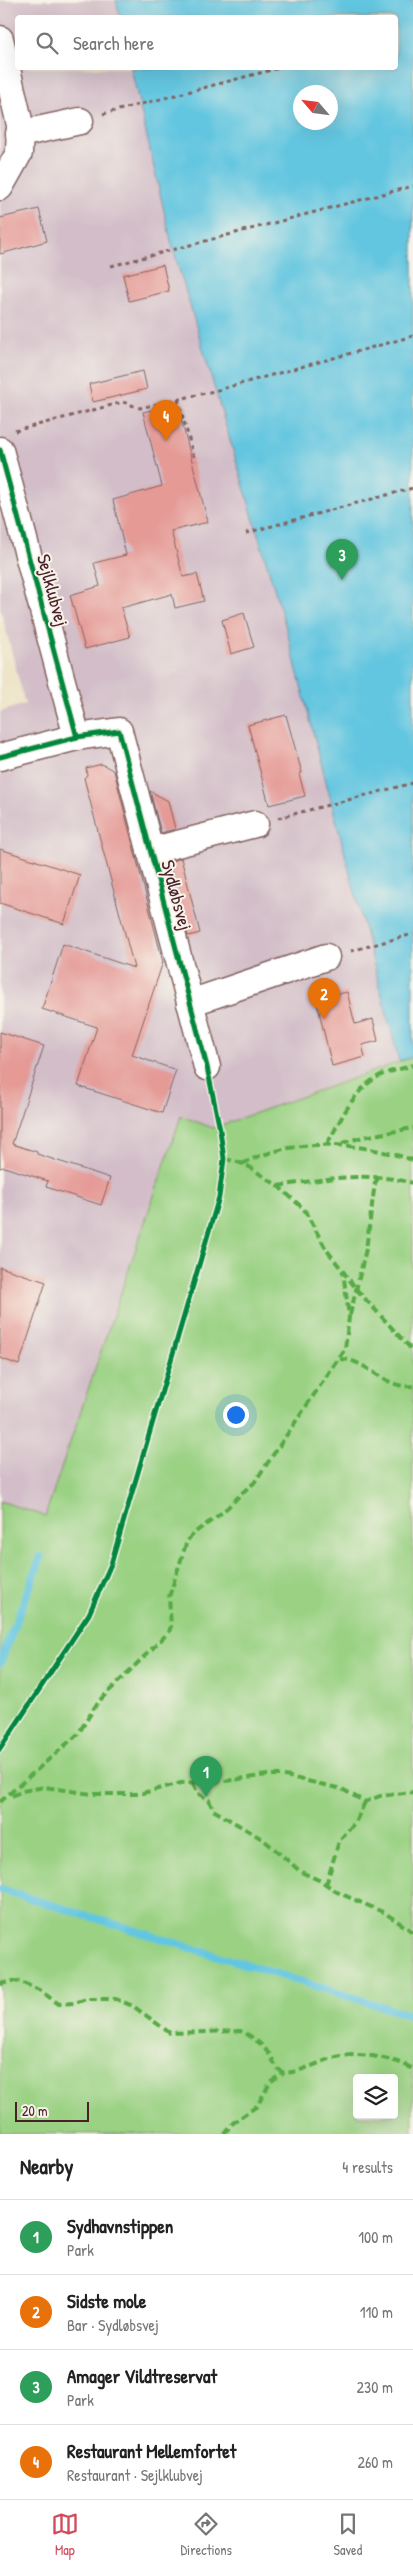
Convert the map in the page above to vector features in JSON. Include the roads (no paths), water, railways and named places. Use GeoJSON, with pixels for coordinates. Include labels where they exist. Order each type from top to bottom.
{"type":"FeatureCollection","features":[{"type":"Feature","properties":{"kind":"street"},"geometry":{"type":"LineString","coordinates":[[0,38],[20,125],[19,153],[0,187]]}},
{"type":"Feature","properties":{"kind":"street"},"geometry":{"type":"LineString","coordinates":[[19,134],[80,121]]}},
{"type":"Feature","properties":{"kind":"street","name":"Sejlklubvej"},"geometry":{"type":"LineString","coordinates":[[3,450],[78,737]]}},
{"type":"Feature","properties":{"kind":"street","name":"Sydløbsvej"},"geometry":{"type":"LineString","coordinates":[[78,737],[119,731],[206,1067]]}},
{"type":"Feature","properties":{"kind":"street"},"geometry":{"type":"LineString","coordinates":[[0,757],[78,737]]}},
{"type":"Feature","properties":{"kind":"street"},"geometry":{"type":"LineString","coordinates":[[150,850],[254,824]]}},
{"type":"Feature","properties":{"kind":"street"},"geometry":{"type":"LineString","coordinates":[[190,1002],[326,957]]}},
{"type":"Feature","properties":{"kind":"water"},"geometry":{"type":"Polygon","coordinates":[[[116,0],[413,0],[413,1057],[399,1061],[286,628],[172,245],[131,70],[398,70],[398,15],[120,15],[116,0]]]}},
{"type":"Feature","properties":{"kind":"waterway"},"geometry":{"type":"LineString","coordinates":[[0,1663],[41,1557]]}},
{"type":"Feature","properties":{"kind":"waterway"},"geometry":{"type":"LineString","coordinates":[[0,1889],[413,2016]]}},
{"type":"Feature","properties":{"kind":"place","name":"Restaurant Mellemfortet"},"geometry":{"type":"Point","coordinates":[166,441]}},
{"type":"Feature","properties":{"kind":"place","name":"Amager Vildtreservat"},"geometry":{"type":"Point","coordinates":[342,580]}},
{"type":"Feature","properties":{"kind":"place","name":"Sidste mole"},"geometry":{"type":"Point","coordinates":[324,1019]}},
{"type":"Feature","properties":{"kind":"place","name":"Sydhavnstippen"},"geometry":{"type":"Point","coordinates":[206,1797]}}]}
